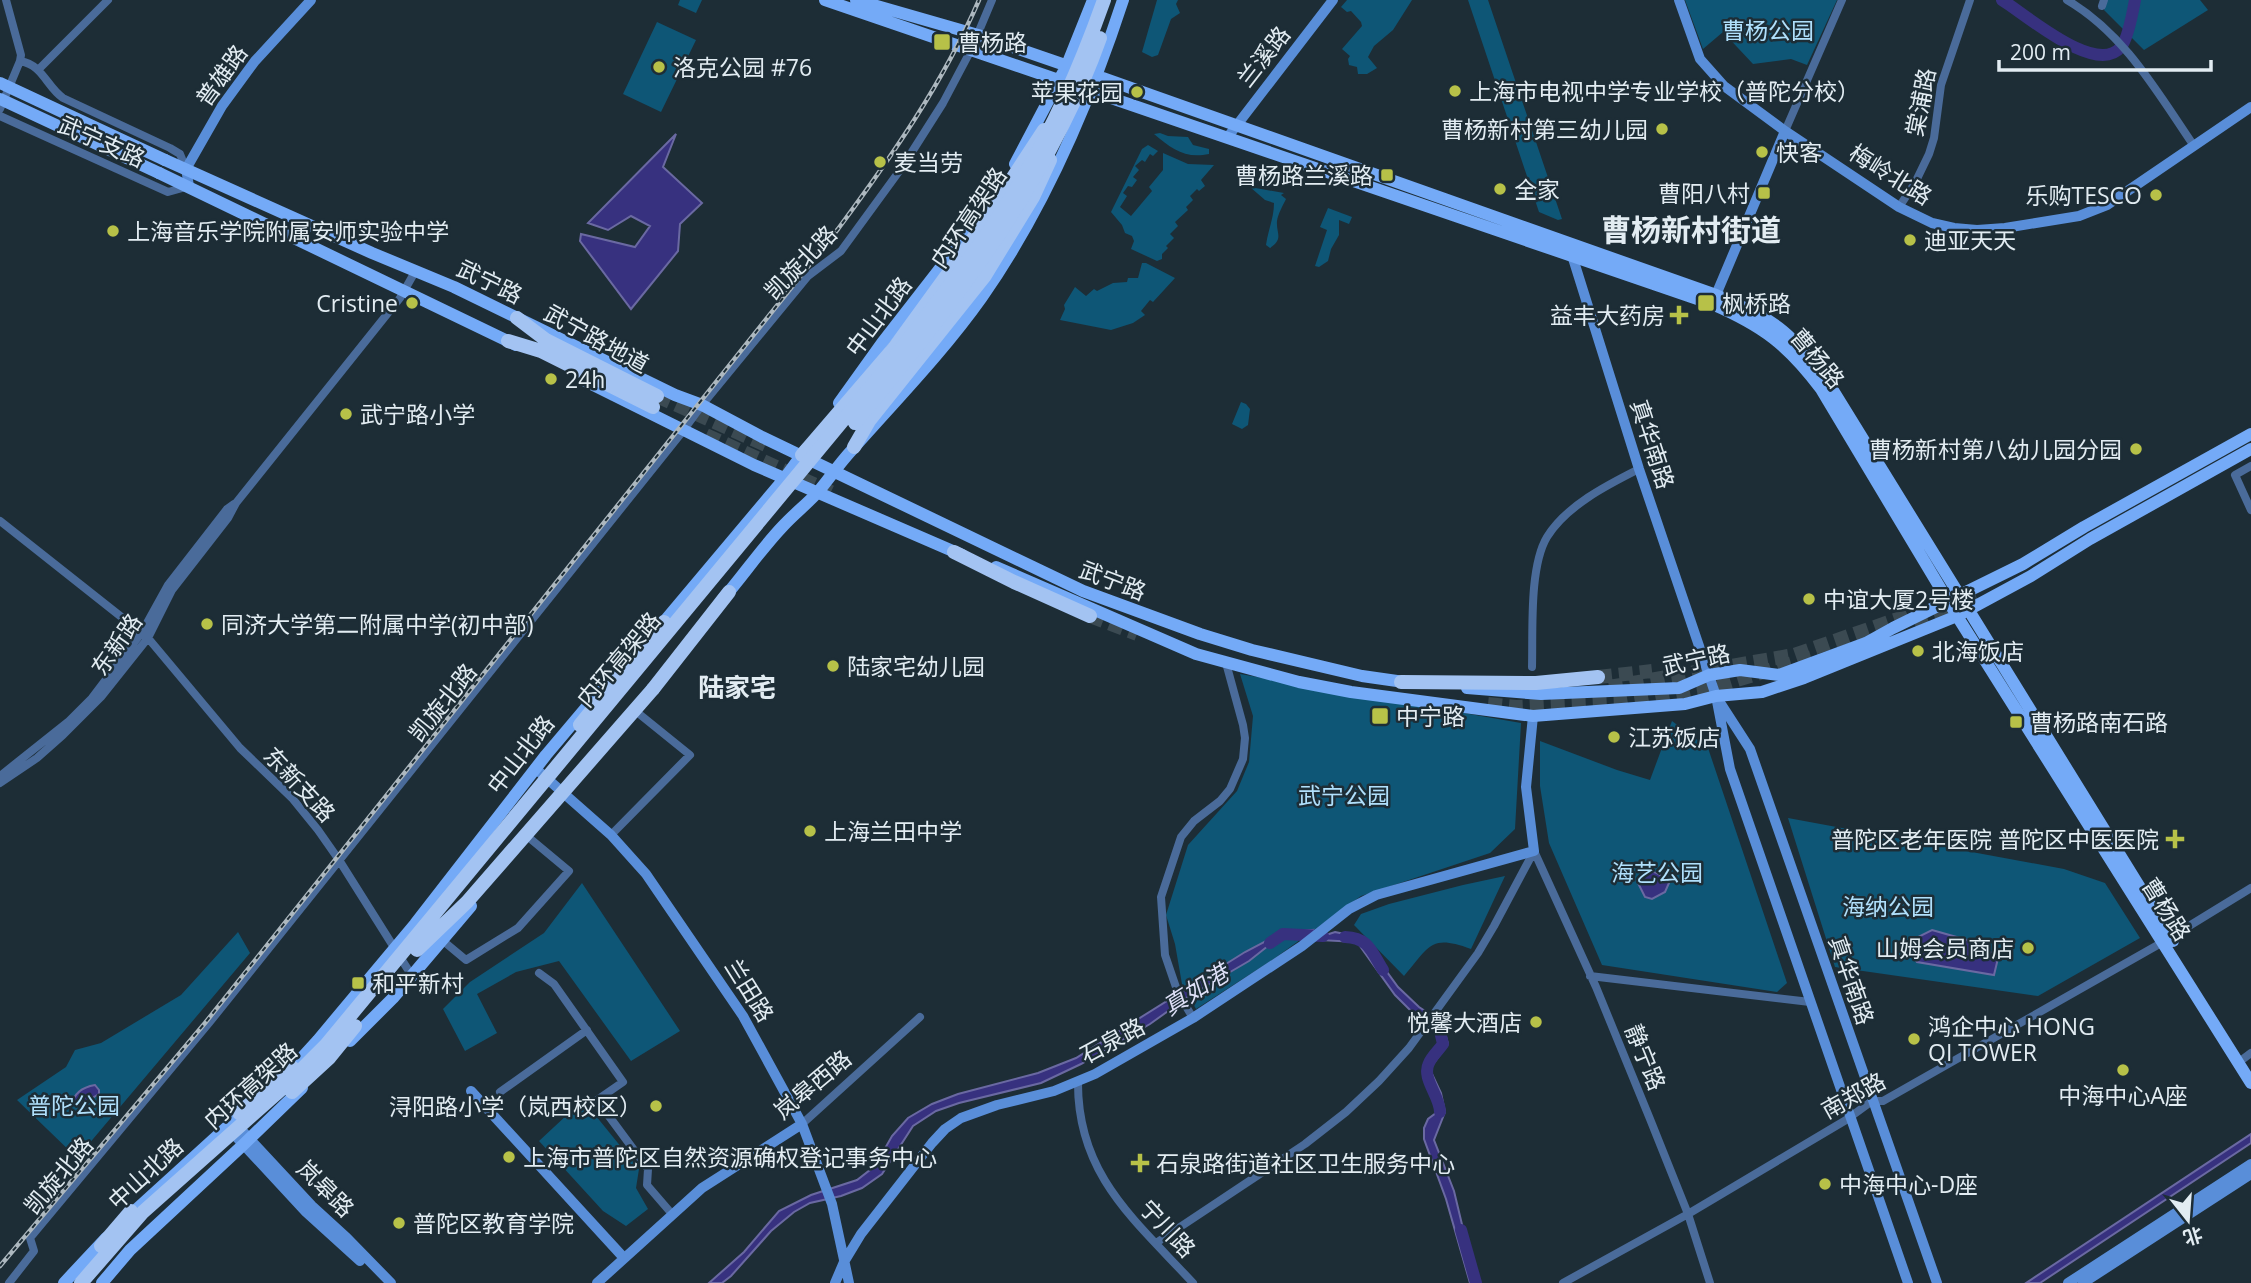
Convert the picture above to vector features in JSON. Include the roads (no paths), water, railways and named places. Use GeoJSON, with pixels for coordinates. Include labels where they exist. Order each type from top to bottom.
{"type":"FeatureCollection","features":[{"type":"Feature","properties":{"kind":"highway","name":"内环高架路"},"geometry":{"type":"LineString","coordinates":[[93,1283],[152,1216],[329,1058],[942,315],[1010,220],[1068,103],[1104,0]]}},
{"type":"Feature","properties":{"kind":"highway","name":"内环高架路"},"geometry":{"type":"LineString","coordinates":[[81,1283],[143,1212],[285,1086],[327,1045],[892,362],[990,229],[1023,178],[1093,59],[1113,0]]}},
{"type":"Feature","properties":{"kind":"highway"},"geometry":{"type":"LineString","coordinates":[[854,447],[869,421],[984,277],[1007,241],[1033,197],[1068,103]]}},
{"type":"Feature","properties":{"kind":"highway"},"geometry":{"type":"LineString","coordinates":[[802,455],[894,348],[966,249],[1020,165],[1068,103]]}},
{"type":"Feature","properties":{"kind":"highway","name":"武宁路地道"},"geometry":{"type":"LineString","coordinates":[[508,341],[541,351],[655,401],[546,340],[517,318]]}},
{"type":"Feature","properties":{"kind":"highway"},"geometry":{"type":"LineString","coordinates":[[954,552],[1090,616]]}},
{"type":"Feature","properties":{"kind":"highway"},"geometry":{"type":"LineString","coordinates":[[417,950],[467,902],[653,689],[729,592]]}},
{"type":"Feature","properties":{"kind":"highway"},"geometry":{"type":"LineString","coordinates":[[472,869],[508,815],[664,622]]}},
{"type":"Feature","properties":{"kind":"highway"},"geometry":{"type":"LineString","coordinates":[[1401,682],[1524,683],[1598,677]]}},
{"type":"Feature","properties":{"kind":"highway"},"geometry":{"type":"LineString","coordinates":[[72,1283],[113,1230],[144,1198],[276,1080],[327,1045]]}},
{"type":"Feature","properties":{"kind":"main road","name":"曹杨路"},"geometry":{"type":"LineString","coordinates":[[825,0],[1573,258],[1750,310],[1782,330],[1829,384],[1962,613],[2123,859],[2167,940],[2246,1060],[2251,1083]]}},
{"type":"Feature","properties":{"kind":"main road","name":"曹杨路"},"geometry":{"type":"LineString","coordinates":[[856,0],[978,35],[1067,65],[1568,243],[1714,300]]}},
{"type":"Feature","properties":{"kind":"main road","name":"中山北路"},"geometry":{"type":"LineString","coordinates":[[64,1283],[100,1243],[302,1059],[394,948],[580,712],[664,622],[784,479],[882,343],[986,209],[1013,167],[1060,81],[1093,0]]}},
{"type":"Feature","properties":{"kind":"main road","name":"中山北路"},"geometry":{"type":"LineString","coordinates":[[102,1283],[130,1250],[247,1142],[393,998],[782,527],[818,492],[833,471],[929,364],[982,296],[1032,216],[1091,92],[1124,0]]}},
{"type":"Feature","properties":{"kind":"main road","name":"武宁路"},"geometry":{"type":"LineString","coordinates":[[0,83],[165,160],[416,270],[675,395],[702,405],[762,437],[1060,581],[1200,634],[1252,650],[1362,676],[1541,694],[1679,688],[1709,675],[1741,670],[1779,675],[1866,643],[2023,564],[2251,434]]}},
{"type":"Feature","properties":{"kind":"main road","name":"武宁路"},"geometry":{"type":"LineString","coordinates":[[0,99],[189,186],[784,479],[954,552],[1018,575],[1196,654],[1299,682],[1351,692],[1533,716],[1685,704],[1716,696],[1762,692],[1804,678],[1962,613],[2251,449]]}},
{"type":"Feature","properties":{"kind":"street"},"geometry":{"type":"LineString","coordinates":[[0,109],[20,61],[18,40],[6,0]]}},
{"type":"Feature","properties":{"kind":"street"},"geometry":{"type":"LineString","coordinates":[[39,69],[108,0]]}},
{"type":"Feature","properties":{"kind":"street","name":"普雄路"},"geometry":{"type":"LineString","coordinates":[[186,169],[207,129],[238,83],[311,0]]}},
{"type":"Feature","properties":{"kind":"street","name":"凯旋北路"},"geometry":{"type":"LineString","coordinates":[[9,1283],[34,1251],[30,1238],[209,1023],[702,405],[808,276],[841,251],[903,166],[943,103],[971,50],[992,0]]}},
{"type":"Feature","properties":{"kind":"street","name":"兰溪路"},"geometry":{"type":"LineString","coordinates":[[1227,138],[1332,0]]}},
{"type":"Feature","properties":{"kind":"street","name":"梅岭北路"},"geometry":{"type":"LineString","coordinates":[[1679,0],[1700,59],[1724,86],[1785,131],[1899,207],[1933,223],[1977,230],[2079,216],[2107,205],[2251,107]]}},
{"type":"Feature","properties":{"kind":"street"},"geometry":{"type":"LineString","coordinates":[[1714,300],[1842,0]]}},
{"type":"Feature","properties":{"kind":"street","name":"棠浦路"},"geometry":{"type":"LineString","coordinates":[[1899,207],[1915,183],[1929,153],[1934,138],[1941,85],[1970,0]]}},
{"type":"Feature","properties":{"kind":"street"},"geometry":{"type":"LineString","coordinates":[[2067,0],[2092,17],[2126,49],[2194,146]]}},
{"type":"Feature","properties":{"kind":"street","name":"武宁支路"},"geometry":{"type":"LineString","coordinates":[[20,61],[39,69],[60,96],[180,154],[186,169]]}},
{"type":"Feature","properties":{"kind":"street","name":"武宁支路"},"geometry":{"type":"LineString","coordinates":[[0,116],[168,192],[189,186]]}},
{"type":"Feature","properties":{"kind":"street"},"geometry":{"type":"LineString","coordinates":[[186,169],[189,186]]}},
{"type":"Feature","properties":{"kind":"street","name":"真华南路"},"geometry":{"type":"LineString","coordinates":[[1568,243],[1639,469],[1716,696],[1730,769],[1908,1283]]}},
{"type":"Feature","properties":{"kind":"street","name":"东新路"},"geometry":{"type":"LineString","coordinates":[[0,783],[37,758],[85,714],[145,635],[168,585],[405,291],[416,270]]}},
{"type":"Feature","properties":{"kind":"street"},"geometry":{"type":"LineString","coordinates":[[2251,466],[2235,475],[2251,510]]}},
{"type":"Feature","properties":{"kind":"street"},"geometry":{"type":"LineString","coordinates":[[1532,667],[1535,582],[1547,537],[1577,507],[1599,491],[1639,469]]}},
{"type":"Feature","properties":{"kind":"street","name":"东新支路"},"geometry":{"type":"LineString","coordinates":[[0,521],[145,635],[240,748],[303,810],[339,860],[412,976]]}},
{"type":"Feature","properties":{"kind":"street","name":"东新路"},"geometry":{"type":"LineString","coordinates":[[0,776],[68,722],[145,635]]}},
{"type":"Feature","properties":{"kind":"street"},"geometry":{"type":"LineString","coordinates":[[1193,1018],[1178,993],[1165,955],[1161,897],[1181,837],[1194,821],[1220,801],[1230,789],[1243,759],[1243,724],[1226,663]]}},
{"type":"Feature","properties":{"kind":"street","name":"真华南路"},"geometry":{"type":"LineString","coordinates":[[1716,696],[1751,749],[1937,1283]]}},
{"type":"Feature","properties":{"kind":"street"},"geometry":{"type":"LineString","coordinates":[[611,835],[692,757],[638,713]]}},
{"type":"Feature","properties":{"kind":"street"},"geometry":{"type":"LineString","coordinates":[[1156,1243],[1275,1164],[1346,1112],[1409,1048],[1433,1015],[1494,926],[1534,851],[1526,787],[1533,716]]}},
{"type":"Feature","properties":{"kind":"street","name":"兰田路"},"geometry":{"type":"LineString","coordinates":[[535,768],[611,835],[657,889],[730,996],[802,1124],[832,1204],[849,1283]]}},
{"type":"Feature","properties":{"kind":"street"},"geometry":{"type":"LineString","coordinates":[[442,940],[466,960],[509,935],[526,920],[569,871],[527,836]]}},
{"type":"Feature","properties":{"kind":"street","name":"石泉路"},"geometry":{"type":"LineString","coordinates":[[835,1283],[861,1234],[945,1129],[961,1118],[979,1110],[1054,1091],[1078,1082],[1132,1054],[1193,1018],[1302,946],[1349,909],[1376,895],[1534,851]]}},
{"type":"Feature","properties":{"kind":"street","name":"静宁路"},"geometry":{"type":"LineString","coordinates":[[1534,851],[1590,976],[1688,1214],[1710,1283]]}},
{"type":"Feature","properties":{"kind":"street","name":"南郑路"},"geometry":{"type":"LineString","coordinates":[[1563,1283],[1688,1214],[1850,1117],[1872,1101],[1882,1101],[2167,940],[2251,887]]}},
{"type":"Feature","properties":{"kind":"street"},"geometry":{"type":"LineString","coordinates":[[539,973],[554,984],[623,1082],[597,1100],[648,1169],[647,1185],[672,1214]]}},
{"type":"Feature","properties":{"kind":"street"},"geometry":{"type":"LineString","coordinates":[[1590,976],[1810,1002]]}},
{"type":"Feature","properties":{"kind":"street","name":"岚皋西路"},"geometry":{"type":"LineString","coordinates":[[597,1283],[712,1180],[802,1124],[920,1017]]}},
{"type":"Feature","properties":{"kind":"street"},"geometry":{"type":"LineString","coordinates":[[500,1092],[587,1030]]}},
{"type":"Feature","properties":{"kind":"street","name":"宁川路"},"geometry":{"type":"LineString","coordinates":[[1078,1082],[1078,1103],[1083,1131],[1094,1163],[1116,1200],[1193,1283]]}},
{"type":"Feature","properties":{"kind":"street"},"geometry":{"type":"LineString","coordinates":[[471,1091],[624,1258]]}},
{"type":"Feature","properties":{"kind":"street","name":"岚皋路"},"geometry":{"type":"LineString","coordinates":[[230,1123],[306,1212],[381,1283]]}},
{"type":"Feature","properties":{"kind":"street","name":"岚皋路"},"geometry":{"type":"LineString","coordinates":[[247,1142],[391,1283]]}},
{"type":"Feature","properties":{"kind":"street"},"geometry":{"type":"LineString","coordinates":[[2078,1281],[2251,1164]]}},
{"type":"Feature","properties":{"kind":"street"},"geometry":{"type":"LineString","coordinates":[[2078,1281],[2251,1174]]}},
{"type":"Feature","properties":{"kind":"water"},"geometry":{"type":"Polygon","coordinates":[[[676,134],[663,167],[702,203],[680,224],[678,251],[631,309],[580,241],[581,234],[635,247],[650,226],[631,216],[608,230],[588,223],[676,134]]]}},
{"type":"Feature","properties":{"kind":"water"},"geometry":{"type":"Polygon","coordinates":[[[1646,871],[1659,874],[1669,883],[1665,892],[1652,899],[1645,897],[1638,883],[1646,871]]]}},
{"type":"Feature","properties":{"kind":"water"},"geometry":{"type":"Polygon","coordinates":[[[1312,930],[1306,935],[1283,934],[1249,961],[1081,1064],[1041,1083],[936,1111],[913,1126],[882,1174],[862,1188],[810,1203],[794,1212],[771,1231],[731,1276],[722,1283],[709,1283],[744,1252],[779,1211],[811,1195],[857,1180],[875,1166],[892,1136],[908,1118],[932,1104],[958,1094],[1038,1073],[1076,1058],[1245,952],[1283,932],[1312,930]]]}},
{"type":"Feature","properties":{"kind":"water"},"geometry":{"type":"Polygon","coordinates":[[[1932,930],[1967,940],[1977,950],[1999,954],[1994,975],[1917,962],[1904,944],[1932,930]]]}},
{"type":"Feature","properties":{"kind":"water"},"geometry":{"type":"Polygon","coordinates":[[[1335,932],[1359,937],[1398,987],[1419,1007],[1442,1022],[1448,1044],[1431,1067],[1445,1112],[1434,1140],[1454,1191],[1476,1283],[1470,1283],[1446,1199],[1424,1139],[1424,1128],[1428,1119],[1440,1110],[1424,1063],[1443,1045],[1439,1027],[1414,1014],[1395,995],[1357,942],[1318,940],[1335,932]]]}},
{"type":"Feature","properties":{"kind":"water"},"geometry":{"type":"Polygon","coordinates":[[[95,1085],[99,1094],[82,1104],[72,1105],[80,1091],[95,1085]]]}},
{"type":"Feature","properties":{"kind":"water"},"geometry":{"type":"Polygon","coordinates":[[[2251,1134],[2251,1143],[2040,1283],[2026,1283],[2251,1134]]]}},
{"type":"Feature","properties":{"kind":"waterway"},"geometry":{"type":"LineString","coordinates":[[2002,0],[2060,40],[2095,54],[2110,54],[2124,43],[2135,0]]}},
{"type":"Feature","properties":{"kind":"waterway","name":"真如港"},"geometry":{"type":"LineString","coordinates":[[1270,943],[1283,934],[1323,936]]}},
{"type":"Feature","properties":{"kind":"waterway","name":"真如港"},"geometry":{"type":"LineString","coordinates":[[1345,937],[1364,943],[1383,970]]}},
{"type":"Feature","properties":{"kind":"waterway","name":"真如港"},"geometry":{"type":"LineString","coordinates":[[1425,1016],[1439,1027],[1443,1044],[1427,1069],[1440,1112]]}},
{"type":"Feature","properties":{"kind":"waterway","name":"真如港"},"geometry":{"type":"LineString","coordinates":[[1461,1230],[1476,1283]]}},
{"type":"Feature","properties":{"kind":"tunnel"},"geometry":{"type":"LineString","coordinates":[[657,396],[768,446]]}},
{"type":"Feature","properties":{"kind":"tunnel"},"geometry":{"type":"LineString","coordinates":[[706,435],[831,492]]}},
{"type":"Feature","properties":{"kind":"tunnel"},"geometry":{"type":"LineString","coordinates":[[1914,622],[1977,599]]}},
{"type":"Feature","properties":{"kind":"tunnel"},"geometry":{"type":"LineString","coordinates":[[1609,687],[1794,655],[1912,614]]}},
{"type":"Feature","properties":{"kind":"tunnel"},"geometry":{"type":"LineString","coordinates":[[1090,616],[1137,634]]}},
{"type":"Feature","properties":{"kind":"tunnel"},"geometry":{"type":"LineString","coordinates":[[1488,704],[1516,707],[1624,702],[1724,684],[1819,655]]}},
{"type":"Feature","properties":{"kind":"tunnel"},"geometry":{"type":"LineString","coordinates":[[1598,677],[1652,671]]}},
{"type":"Feature","properties":{"kind":"railway"},"geometry":{"type":"LineString","coordinates":[[0,1266],[205,1023],[838,229],[933,90],[979,0]]}},
{"type":"Feature","properties":{"kind":"place","name":"曹杨路"},"geometry":{"type":"Point","coordinates":[942,42]}},
{"type":"Feature","properties":{"kind":"place","name":"洛克公园 #76"},"geometry":{"type":"Point","coordinates":[659,67]}},
{"type":"Feature","properties":{"kind":"place","name":"上海市电视中学专业学校（普陀分校）"},"geometry":{"type":"Point","coordinates":[1455,91]}},
{"type":"Feature","properties":{"kind":"place","name":"苹果花园"},"geometry":{"type":"Point","coordinates":[1137,92]}},
{"type":"Feature","properties":{"kind":"place","name":"曹杨新村第三幼儿园"},"geometry":{"type":"Point","coordinates":[1662,129]}},
{"type":"Feature","properties":{"kind":"place","name":"快客"},"geometry":{"type":"Point","coordinates":[1762,152]}},
{"type":"Feature","properties":{"kind":"place","name":"麦当劳"},"geometry":{"type":"Point","coordinates":[880,162]}},
{"type":"Feature","properties":{"kind":"place","name":"曹杨路兰溪路"},"geometry":{"type":"Point","coordinates":[1387,175]}},
{"type":"Feature","properties":{"kind":"place","name":"全家"},"geometry":{"type":"Point","coordinates":[1500,189]}},
{"type":"Feature","properties":{"kind":"place","name":"曹阳八村"},"geometry":{"type":"Point","coordinates":[1764,193]}},
{"type":"Feature","properties":{"kind":"place","name":"乐购TESCO"},"geometry":{"type":"Point","coordinates":[2156,195]}},
{"type":"Feature","properties":{"kind":"place","name":"上海音乐学院附属安师实验中学"},"geometry":{"type":"Point","coordinates":[113,231]}},
{"type":"Feature","properties":{"kind":"place","name":"迪亚天天"},"geometry":{"type":"Point","coordinates":[1910,240]}},
{"type":"Feature","properties":{"kind":"place","name":"Cristine"},"geometry":{"type":"Point","coordinates":[412,303]}},
{"type":"Feature","properties":{"kind":"place","name":"枫桥路"},"geometry":{"type":"Point","coordinates":[1706,303]}},
{"type":"Feature","properties":{"kind":"place","name":"益丰大药房"},"geometry":{"type":"Point","coordinates":[1679,315]}},
{"type":"Feature","properties":{"kind":"place","name":"24h"},"geometry":{"type":"Point","coordinates":[551,379]}},
{"type":"Feature","properties":{"kind":"place","name":"武宁路小学"},"geometry":{"type":"Point","coordinates":[346,414]}},
{"type":"Feature","properties":{"kind":"place","name":"曹杨新村第八幼儿园分园"},"geometry":{"type":"Point","coordinates":[2136,449]}},
{"type":"Feature","properties":{"kind":"place","name":"中谊大厦2号楼"},"geometry":{"type":"Point","coordinates":[1809,599]}},
{"type":"Feature","properties":{"kind":"place","name":"同济大学第二附属中学(初中部)"},"geometry":{"type":"Point","coordinates":[207,624]}},
{"type":"Feature","properties":{"kind":"place","name":"北海饭店"},"geometry":{"type":"Point","coordinates":[1918,651]}},
{"type":"Feature","properties":{"kind":"place","name":"陆家宅幼儿园"},"geometry":{"type":"Point","coordinates":[833,666]}},
{"type":"Feature","properties":{"kind":"place","name":"中宁路"},"geometry":{"type":"Point","coordinates":[1380,716]}},
{"type":"Feature","properties":{"kind":"place","name":"曹杨路南石路"},"geometry":{"type":"Point","coordinates":[2016,722]}},
{"type":"Feature","properties":{"kind":"place","name":"江苏饭店"},"geometry":{"type":"Point","coordinates":[1614,737]}},
{"type":"Feature","properties":{"kind":"place","name":"上海兰田中学"},"geometry":{"type":"Point","coordinates":[810,831]}},
{"type":"Feature","properties":{"kind":"place","name":"普陀区老年医院 普陀区中医医院"},"geometry":{"type":"Point","coordinates":[2175,839]}},
{"type":"Feature","properties":{"kind":"place","name":"山姆会员商店"},"geometry":{"type":"Point","coordinates":[2028,948]}},
{"type":"Feature","properties":{"kind":"place","name":"和平新村"},"geometry":{"type":"Point","coordinates":[358,983]}},
{"type":"Feature","properties":{"kind":"place","name":"悦馨大酒店"},"geometry":{"type":"Point","coordinates":[1536,1022]}},
{"type":"Feature","properties":{"kind":"place","name":"鸿企中心 HONG QI TOWER"},"geometry":{"type":"Point","coordinates":[1914,1039]}},
{"type":"Feature","properties":{"kind":"place","name":"中海中心A座"},"geometry":{"type":"Point","coordinates":[2123,1070]}},
{"type":"Feature","properties":{"kind":"place","name":"浔阳路小学（岚西校区）"},"geometry":{"type":"Point","coordinates":[656,1106]}},
{"type":"Feature","properties":{"kind":"place","name":"上海市普陀区自然资源确权登记事务中心"},"geometry":{"type":"Point","coordinates":[509,1157]}},
{"type":"Feature","properties":{"kind":"place","name":"石泉路街道社区卫生服务中心"},"geometry":{"type":"Point","coordinates":[1140,1163]}},
{"type":"Feature","properties":{"kind":"place","name":"中海中心-D座"},"geometry":{"type":"Point","coordinates":[1825,1184]}},
{"type":"Feature","properties":{"kind":"place","name":"普陀区教育学院"},"geometry":{"type":"Point","coordinates":[399,1223]}},
{"type":"Feature","properties":{"kind":"district","name":"曹杨新村街道"},"geometry":{"type":"Point","coordinates":[1691,229]}},
{"type":"Feature","properties":{"kind":"district","name":"陆家宅"},"geometry":{"type":"Point","coordinates":[737,687]}},
{"type":"Feature","properties":{"kind":"park label","name":"曹杨公园"},"geometry":{"type":"Point","coordinates":[1768,30]}},
{"type":"Feature","properties":{"kind":"park label","name":"武宁公园"},"geometry":{"type":"Point","coordinates":[1344,795]}},
{"type":"Feature","properties":{"kind":"park label","name":"海艺公园"},"geometry":{"type":"Point","coordinates":[1657,872]}},
{"type":"Feature","properties":{"kind":"park label","name":"海纳公园"},"geometry":{"type":"Point","coordinates":[1888,906]}},
{"type":"Feature","properties":{"kind":"park label","name":"普陀公园"},"geometry":{"type":"Point","coordinates":[74,1105]}}]}
